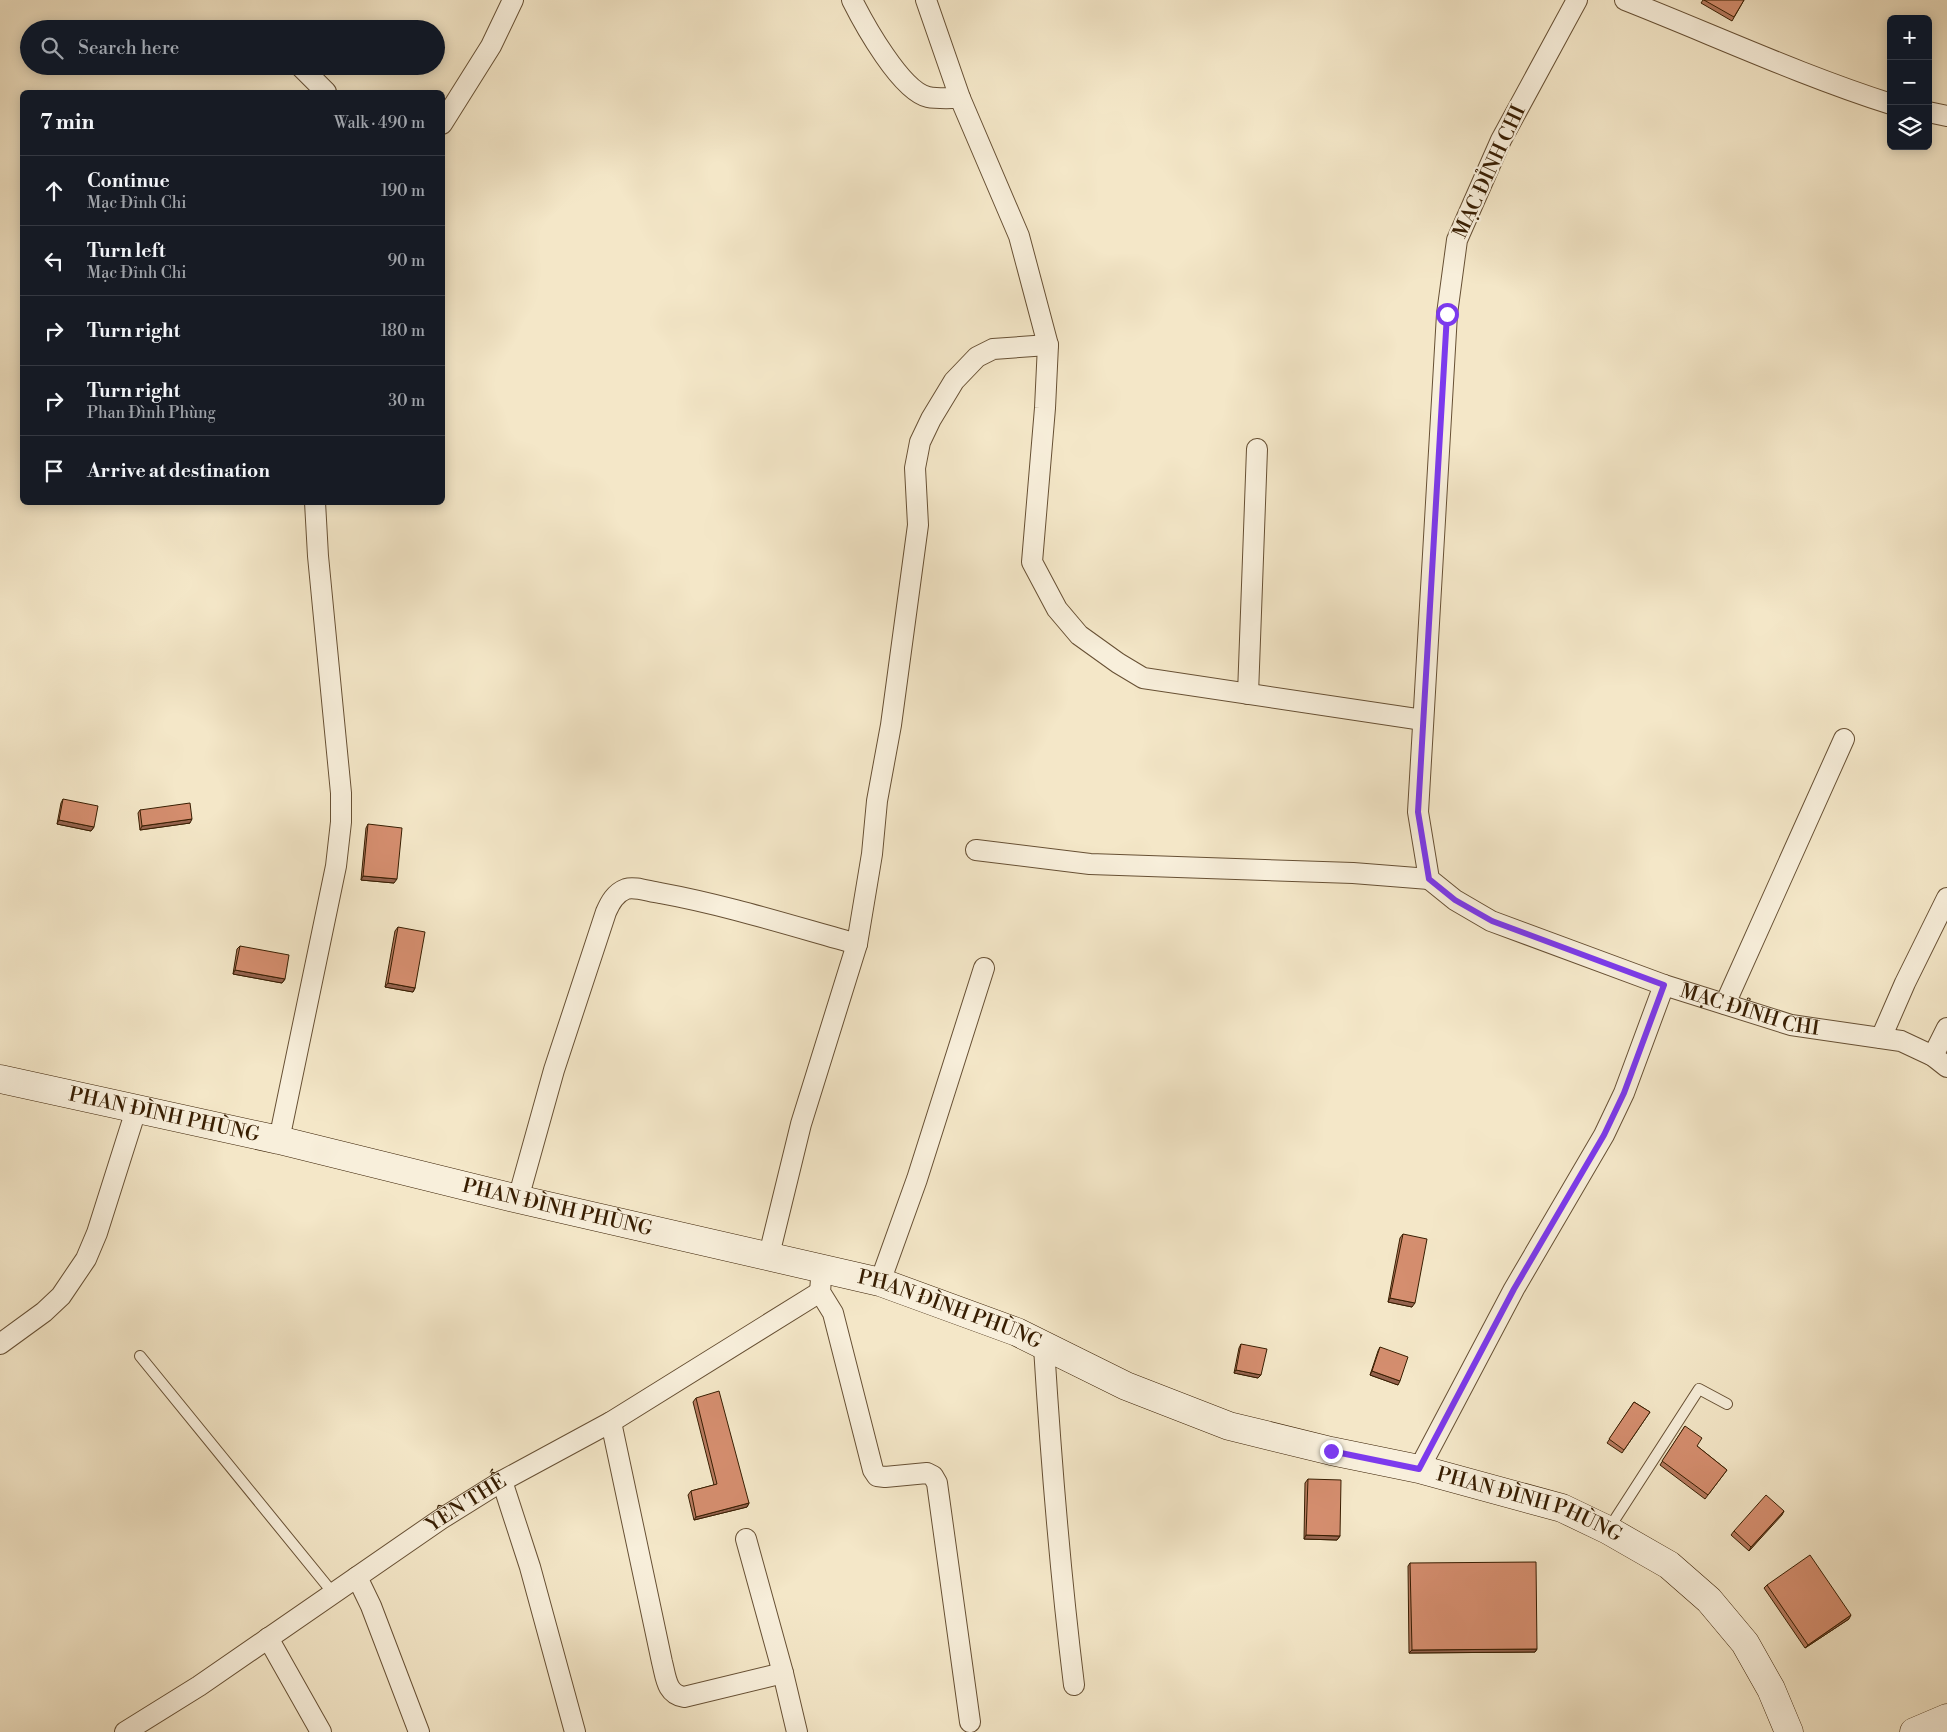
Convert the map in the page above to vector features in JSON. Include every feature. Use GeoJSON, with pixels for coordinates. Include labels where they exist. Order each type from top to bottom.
{"type":"FeatureCollection","features":[{"type":"Feature","properties":{"kind":"street"},"geometry":{"type":"LineString","coordinates":[[445,119],[491,46],[513,0]]}},
{"type":"Feature","properties":{"kind":"street"},"geometry":{"type":"LineString","coordinates":[[852,0],[868,31],[904,81],[927,96],[960,98]]}},
{"type":"Feature","properties":{"kind":"street"},"geometry":{"type":"LineString","coordinates":[[926,0],[960,98],[1019,236],[1048,345],[1045,408],[1032,562],[1057,610],[1079,635],[1143,678],[1423,720]]}},
{"type":"Feature","properties":{"kind":"street","name":"MẠC ĐỈNH CHI"},"geometry":{"type":"LineString","coordinates":[[1577,0],[1501,140],[1457,240],[1447,314],[1418,812],[1429,879],[1455,900],[1492,921],[1664,985],[1791,1025],[1902,1041],[1940,1061]]}},
{"type":"Feature","properties":{"kind":"street"},"geometry":{"type":"LineString","coordinates":[[1625,0],[1820,80],[1887,103]]}},
{"type":"Feature","properties":{"kind":"street"},"geometry":{"type":"LineString","coordinates":[[309,75],[324,90]]}},
{"type":"Feature","properties":{"kind":"street"},"geometry":{"type":"LineString","coordinates":[[1932,113],[1947,116]]}},
{"type":"Feature","properties":{"kind":"street"},"geometry":{"type":"LineString","coordinates":[[769,1255],[801,1124],[857,944],[872,854],[877,801],[891,725],[918,525],[915,468],[920,442],[954,381],[977,357],[993,349],[1048,345]]}},
{"type":"Feature","properties":{"kind":"street"},"geometry":{"type":"LineString","coordinates":[[1248,694],[1258,449]]}},
{"type":"Feature","properties":{"kind":"street"},"geometry":{"type":"LineString","coordinates":[[279,1140],[336,866],[341,822],[341,793],[318,556],[315,505]]}},
{"type":"Feature","properties":{"kind":"street"},"geometry":{"type":"LineString","coordinates":[[1725,1004],[1844,740]]}},
{"type":"Feature","properties":{"kind":"street"},"geometry":{"type":"LineString","coordinates":[[976,850],[1090,864],[1285,870],[1429,879]]}},
{"type":"Feature","properties":{"kind":"street"},"geometry":{"type":"LineString","coordinates":[[518,1199],[554,1070],[606,912],[612,900],[618,894],[627,889],[637,889],[694,900],[857,944]]}},
{"type":"Feature","properties":{"kind":"street"},"geometry":{"type":"LineString","coordinates":[[1881,1038],[1905,983],[1947,898]]}},
{"type":"Feature","properties":{"kind":"street"},"geometry":{"type":"LineString","coordinates":[[880,1282],[917,1179],[984,968]]}},
{"type":"Feature","properties":{"kind":"street"},"geometry":{"type":"LineString","coordinates":[[1419,1469],[1514,1289],[1604,1135],[1624,1093],[1664,985]]}},
{"type":"Feature","properties":{"kind":"street"},"geometry":{"type":"LineString","coordinates":[[1940,1061],[1947,1028]]}},
{"type":"Feature","properties":{"kind":"street","name":"PHAN ĐÌNH PHÙNG"},"geometry":{"type":"LineString","coordinates":[[0,1079],[279,1140],[518,1199],[769,1255],[821,1280],[880,1282],[1017,1332],[1126,1386],[1229,1426],[1331,1451],[1419,1469],[1562,1508],[1608,1530],[1669,1565],[1709,1600],[1745,1643],[1771,1689],[1789,1732]]}},
{"type":"Feature","properties":{"kind":"street"},"geometry":{"type":"LineString","coordinates":[[0,1344],[44,1312],[61,1296],[86,1259],[97,1233],[136,1110]]}},
{"type":"Feature","properties":{"kind":"street"},"geometry":{"type":"LineString","coordinates":[[821,1280],[833,1313],[873,1470],[878,1476],[885,1478],[927,1473],[933,1476],[937,1483],[970,1722]]}},
{"type":"Feature","properties":{"kind":"street","name":"YÊN THẾ"},"geometry":{"type":"LineString","coordinates":[[125,1732],[198,1686],[502,1480],[610,1422],[821,1280]]}},
{"type":"Feature","properties":{"kind":"street"},"geometry":{"type":"LineString","coordinates":[[1044,1347],[1053,1491],[1074,1685]]}},
{"type":"Feature","properties":{"kind":"street"},"geometry":{"type":"LineString","coordinates":[[610,1422],[662,1662],[672,1692],[676,1696],[684,1697],[783,1673]]}},
{"type":"Feature","properties":{"kind":"street"},"geometry":{"type":"LineString","coordinates":[[502,1480],[530,1566],[575,1732]]}},
{"type":"Feature","properties":{"kind":"street"},"geometry":{"type":"LineString","coordinates":[[746,1538],[797,1732]]}},
{"type":"Feature","properties":{"kind":"street"},"geometry":{"type":"LineString","coordinates":[[357,1577],[371,1606],[420,1732]]}},
{"type":"Feature","properties":{"kind":"street"},"geometry":{"type":"LineString","coordinates":[[268,1638],[321,1732]]}},
{"type":"Feature","properties":{"kind":"street"},"geometry":{"type":"LineString","coordinates":[[1914,1732],[1947,1718]]}},
{"type":"Feature","properties":{"kind":"lane"},"geometry":{"type":"LineString","coordinates":[[140,1356],[333,1593]]}},
{"type":"Feature","properties":{"kind":"lane"},"geometry":{"type":"LineString","coordinates":[[1608,1530],[1699,1389],[1727,1404]]}},
{"type":"Feature","properties":{"kind":"building"},"geometry":{"type":"Polygon","coordinates":[[[1704,0],[1744,0],[1734,17],[1704,0]]]}},
{"type":"Feature","properties":{"kind":"building"},"geometry":{"type":"Polygon","coordinates":[[[63,799],[98,806],[94,827],[59,820],[63,799]]]}},
{"type":"Feature","properties":{"kind":"building"},"geometry":{"type":"Polygon","coordinates":[[[190,803],[192,819],[142,826],[140,810],[190,803]]]}},
{"type":"Feature","properties":{"kind":"building"},"geometry":{"type":"Polygon","coordinates":[[[368,824],[402,828],[397,879],[363,876],[368,824]]]}},
{"type":"Feature","properties":{"kind":"building"},"geometry":{"type":"Polygon","coordinates":[[[398,927],[425,932],[415,988],[388,983],[398,927]]]}},
{"type":"Feature","properties":{"kind":"building"},"geometry":{"type":"Polygon","coordinates":[[[240,946],[289,955],[285,979],[235,970],[240,946]]]}},
{"type":"Feature","properties":{"kind":"building"},"geometry":{"type":"Polygon","coordinates":[[[1403,1234],[1427,1239],[1415,1303],[1390,1298],[1403,1234]]]}},
{"type":"Feature","properties":{"kind":"building"},"geometry":{"type":"Polygon","coordinates":[[[1241,1344],[1267,1349],[1261,1375],[1236,1370],[1241,1344]]]}},
{"type":"Feature","properties":{"kind":"building"},"geometry":{"type":"Polygon","coordinates":[[[1380,1347],[1408,1357],[1400,1381],[1372,1371],[1380,1347]]]}},
{"type":"Feature","properties":{"kind":"building"},"geometry":{"type":"Polygon","coordinates":[[[719,1391],[749,1503],[696,1517],[691,1491],[717,1484],[696,1398],[719,1391]]]}},
{"type":"Feature","properties":{"kind":"building"},"geometry":{"type":"Polygon","coordinates":[[[1634,1402],[1650,1412],[1624,1450],[1609,1439],[1634,1402]]]}},
{"type":"Feature","properties":{"kind":"building"},"geometry":{"type":"Polygon","coordinates":[[[1685,1426],[1702,1438],[1697,1446],[1727,1470],[1708,1495],[1662,1461],[1685,1426]]]}},
{"type":"Feature","properties":{"kind":"building"},"geometry":{"type":"Polygon","coordinates":[[[1308,1479],[1341,1480],[1340,1536],[1306,1535],[1308,1479]]]}},
{"type":"Feature","properties":{"kind":"building"},"geometry":{"type":"Polygon","coordinates":[[[1766,1495],[1784,1511],[1751,1547],[1734,1531],[1766,1495]]]}},
{"type":"Feature","properties":{"kind":"building"},"geometry":{"type":"Polygon","coordinates":[[[1810,1555],[1851,1615],[1808,1645],[1767,1585],[1810,1555]]]}},
{"type":"Feature","properties":{"kind":"building"},"geometry":{"type":"Polygon","coordinates":[[[1536,1562],[1537,1649],[1412,1650],[1410,1563],[1536,1562]]]}},
{"type":"Feature","properties":{"kind":"route"},"geometry":{"type":"LineString","coordinates":[[1331,1451],[1419,1469],[1514,1289],[1604,1135],[1624,1093],[1664,985],[1492,921],[1455,900],[1429,879],[1418,812],[1447,314]]}}]}
